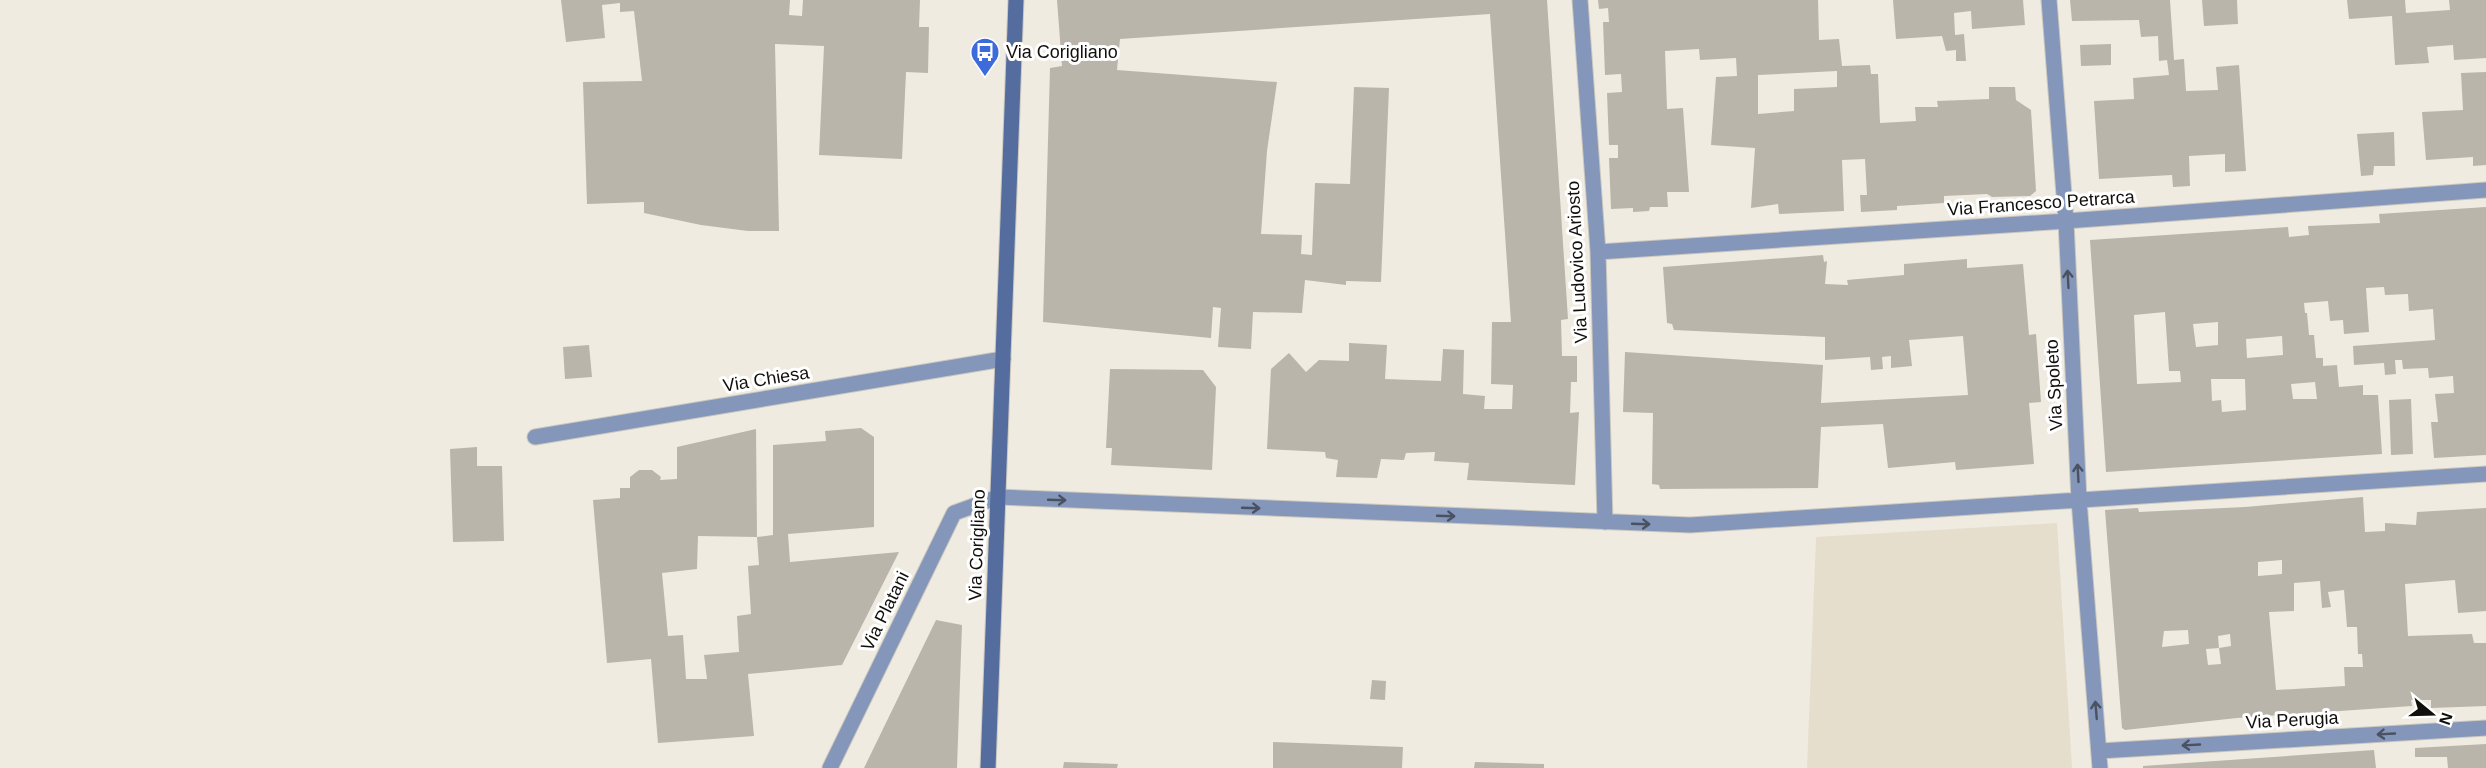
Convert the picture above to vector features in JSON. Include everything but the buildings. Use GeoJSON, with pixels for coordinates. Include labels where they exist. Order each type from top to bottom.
{"type":"FeatureCollection","features":[{"type":"Feature","properties":{"kind":"street","name":"Via Corigliano"},"geometry":{"type":"LineString","coordinates":[[988,768],[1016,0]]}},
{"type":"Feature","properties":{"kind":"street","name":"Via Ludovico Ariosto"},"geometry":{"type":"LineString","coordinates":[[1580,0],[1598,252],[1605,522]]}},
{"type":"Feature","properties":{"kind":"street","name":"Via Spoleto"},"geometry":{"type":"LineString","coordinates":[[2049,0],[2066,221],[2079,500],[2100,768]]}},
{"type":"Feature","properties":{"kind":"street","name":"Via Francesco Petrarca"},"geometry":{"type":"LineString","coordinates":[[1598,252],[2486,190]]}},
{"type":"Feature","properties":{"kind":"street","name":"Via Chiesa"},"geometry":{"type":"LineString","coordinates":[[535,437],[1003,359]]}},
{"type":"Feature","properties":{"kind":"street"},"geometry":{"type":"LineString","coordinates":[[998,498],[1690,525],[2486,474]]}},
{"type":"Feature","properties":{"kind":"street","name":"Via Platani"},"geometry":{"type":"LineString","coordinates":[[830,768],[954,513],[998,498]]}},
{"type":"Feature","properties":{"kind":"street","name":"Via Perugia"},"geometry":{"type":"LineString","coordinates":[[2099,751],[2486,728]]}},
{"type":"Feature","properties":{"kind":"shaded area"},"geometry":{"type":"Polygon","coordinates":[[[2057,523],[2072,768],[1807,768],[1816,537],[2057,523]]]}},
{"type":"Feature","properties":{"kind":"place","name":"Via Corigliano"},"geometry":{"type":"Point","coordinates":[985,78]}}]}
